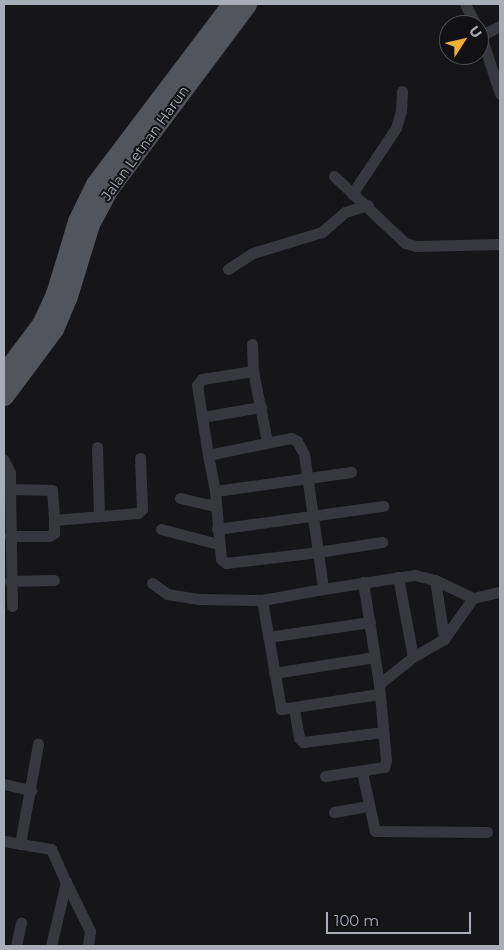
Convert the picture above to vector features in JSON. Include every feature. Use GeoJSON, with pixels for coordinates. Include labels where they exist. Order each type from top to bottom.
{"type":"FeatureCollection","features":[{"type":"Feature","properties":{"kind":"main road","name":"Jalan Letnan Harun"},"geometry":{"type":"LineString","coordinates":[[4,373],[41,324],[55,294],[76,221],[95,184],[242,4]]}},
{"type":"Feature","properties":{"kind":"main road","name":"Jalan Letnan Harun"},"geometry":{"type":"LineString","coordinates":[[4,396],[54,329],[68,296],[90,224],[108,190],[242,4]]}},
{"type":"Feature","properties":{"kind":"street"},"geometry":{"type":"LineString","coordinates":[[489,59],[500,91]]}},
{"type":"Feature","properties":{"kind":"street"},"geometry":{"type":"LineString","coordinates":[[352,194],[396,128],[401,111],[402,91]]}},
{"type":"Feature","properties":{"kind":"street"},"geometry":{"type":"LineString","coordinates":[[334,176],[352,194],[368,205],[405,242],[416,246],[500,244]]}},
{"type":"Feature","properties":{"kind":"street"},"geometry":{"type":"LineString","coordinates":[[228,268],[253,253],[322,232],[345,212],[368,205]]}},
{"type":"Feature","properties":{"kind":"street"},"geometry":{"type":"LineString","coordinates":[[252,344],[253,371],[267,442]]}},
{"type":"Feature","properties":{"kind":"street"},"geometry":{"type":"LineString","coordinates":[[253,371],[200,381],[197,385],[215,491],[218,544],[222,559],[226,563],[382,542]]}},
{"type":"Feature","properties":{"kind":"street"},"geometry":{"type":"LineString","coordinates":[[202,417],[261,407]]}},
{"type":"Feature","properties":{"kind":"street"},"geometry":{"type":"LineString","coordinates":[[208,455],[291,438],[298,441],[304,454],[324,589]]}},
{"type":"Feature","properties":{"kind":"street"},"geometry":{"type":"LineString","coordinates":[[97,447],[99,516]]}},
{"type":"Feature","properties":{"kind":"street"},"geometry":{"type":"LineString","coordinates":[[54,520],[141,511],[140,458]]}},
{"type":"Feature","properties":{"kind":"street"},"geometry":{"type":"LineString","coordinates":[[4,460],[10,473],[10,581],[12,606]]}},
{"type":"Feature","properties":{"kind":"street"},"geometry":{"type":"LineString","coordinates":[[215,491],[307,480],[351,472]]}},
{"type":"Feature","properties":{"kind":"street"},"geometry":{"type":"LineString","coordinates":[[10,489],[50,489],[54,520],[54,533],[49,536],[10,536]]}},
{"type":"Feature","properties":{"kind":"street"},"geometry":{"type":"LineString","coordinates":[[180,498],[216,506]]}},
{"type":"Feature","properties":{"kind":"street"},"geometry":{"type":"LineString","coordinates":[[217,529],[382,506]]}},
{"type":"Feature","properties":{"kind":"street"},"geometry":{"type":"LineString","coordinates":[[161,529],[218,544]]}},
{"type":"Feature","properties":{"kind":"street"},"geometry":{"type":"LineString","coordinates":[[152,583],[167,594],[182,597],[262,600],[415,574],[435,580],[473,598],[500,592]]}},
{"type":"Feature","properties":{"kind":"street"},"geometry":{"type":"LineString","coordinates":[[398,577],[414,657]]}},
{"type":"Feature","properties":{"kind":"street"},"geometry":{"type":"LineString","coordinates":[[10,581],[54,580]]}},
{"type":"Feature","properties":{"kind":"street"},"geometry":{"type":"LineString","coordinates":[[435,580],[444,639]]}},
{"type":"Feature","properties":{"kind":"street"},"geometry":{"type":"LineString","coordinates":[[325,776],[362,772],[381,768],[386,764],[375,657],[363,582]]}},
{"type":"Feature","properties":{"kind":"street"},"geometry":{"type":"LineString","coordinates":[[262,600],[281,709],[294,710],[379,689],[414,657],[444,639],[473,598]]}},
{"type":"Feature","properties":{"kind":"street"},"geometry":{"type":"LineString","coordinates":[[268,637],[370,622]]}},
{"type":"Feature","properties":{"kind":"street"},"geometry":{"type":"LineString","coordinates":[[274,673],[375,657]]}},
{"type":"Feature","properties":{"kind":"street"},"geometry":{"type":"LineString","coordinates":[[294,710],[299,738],[303,742],[384,732]]}},
{"type":"Feature","properties":{"kind":"street"},"geometry":{"type":"LineString","coordinates":[[20,844],[38,744]]}},
{"type":"Feature","properties":{"kind":"street"},"geometry":{"type":"LineString","coordinates":[[362,772],[375,831],[487,832]]}},
{"type":"Feature","properties":{"kind":"street"},"geometry":{"type":"LineString","coordinates":[[4,784],[31,790]]}},
{"type":"Feature","properties":{"kind":"street"},"geometry":{"type":"LineString","coordinates":[[334,812],[368,806]]}},
{"type":"Feature","properties":{"kind":"street"},"geometry":{"type":"LineString","coordinates":[[4,841],[53,851],[89,930],[88,946]]}},
{"type":"Feature","properties":{"kind":"street"},"geometry":{"type":"LineString","coordinates":[[51,946],[66,882]]}},
{"type":"Feature","properties":{"kind":"street"},"geometry":{"type":"LineString","coordinates":[[16,946],[21,923]]}}]}
